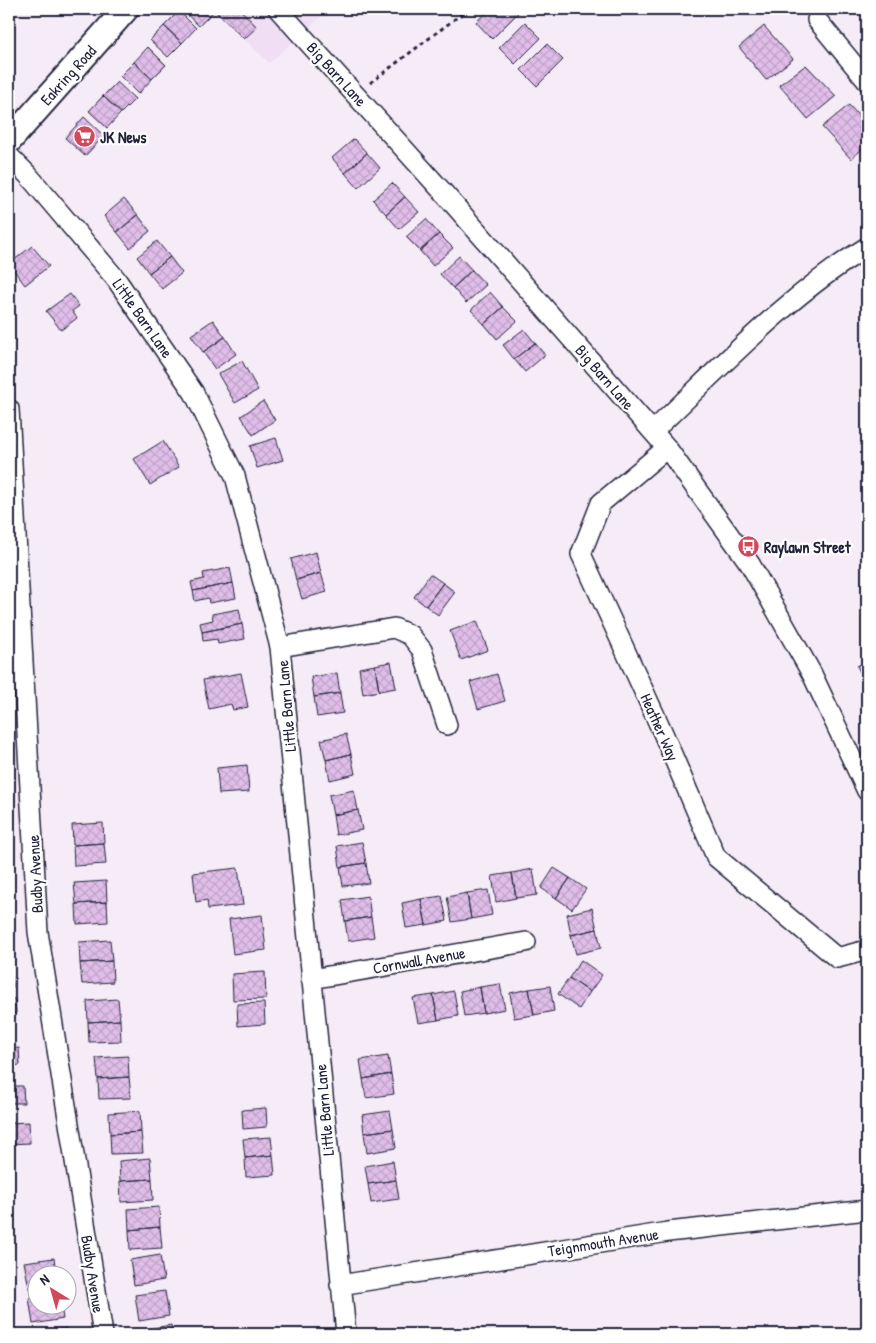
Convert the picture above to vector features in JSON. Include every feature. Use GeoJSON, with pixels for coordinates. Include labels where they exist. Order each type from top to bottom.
{"type":"FeatureCollection","features":[{"type":"Feature","properties":{"kind":"street","name":"Eakring Road"},"geometry":{"type":"LineString","coordinates":[[9,141],[126,9]]}},
{"type":"Feature","properties":{"kind":"street","name":"Big Barn Lane"},"geometry":{"type":"LineString","coordinates":[[278,9],[356,94],[667,448],[750,564],[812,674],[867,791]]}},
{"type":"Feature","properties":{"kind":"street"},"geometry":{"type":"LineString","coordinates":[[817,20],[867,81]]}},
{"type":"Feature","properties":{"kind":"street","name":"Little Barn Lane"},"geometry":{"type":"LineString","coordinates":[[9,156],[28,175],[116,279],[194,392],[236,476],[280,647],[346,1334]]}},
{"type":"Feature","properties":{"kind":"street"},"geometry":{"type":"LineString","coordinates":[[653,431],[773,318],[840,264],[867,247]]}},
{"type":"Feature","properties":{"kind":"street","name":"Budby Avenue"},"geometry":{"type":"LineString","coordinates":[[9,409],[38,932],[103,1334]]}},
{"type":"Feature","properties":{"kind":"street","name":"Heather Way"},"geometry":{"type":"LineString","coordinates":[[667,448],[600,503],[581,554],[663,733],[716,857],[837,958],[867,950]]}},
{"type":"Feature","properties":{"kind":"street"},"geometry":{"type":"LineString","coordinates":[[280,647],[394,628],[410,635],[422,650],[447,725]]}},
{"type":"Feature","properties":{"kind":"street","name":"Cornwall Avenue"},"geometry":{"type":"LineString","coordinates":[[311,979],[526,942]]}},
{"type":"Feature","properties":{"kind":"street","name":"Teignmouth Avenue"},"geometry":{"type":"LineString","coordinates":[[340,1285],[668,1232],[867,1210]]}},
{"type":"Feature","properties":{"kind":"path"},"geometry":{"type":"LineString","coordinates":[[356,94],[468,9]]}},
{"type":"Feature","properties":{"kind":"shaded area"},"geometry":{"type":"Polygon","coordinates":[[[213,9],[330,9],[269,63],[213,9]]]}},
{"type":"Feature","properties":{"kind":"building"},"geometry":{"type":"Polygon","coordinates":[[[181,9],[212,9],[214,11],[199,26],[181,9]]]}},
{"type":"Feature","properties":{"kind":"building"},"geometry":{"type":"Polygon","coordinates":[[[213,9],[240,9],[257,27],[244,39],[213,9]]]}},
{"type":"Feature","properties":{"kind":"building"},"geometry":{"type":"Polygon","coordinates":[[[490,9],[514,9],[518,13],[492,39],[476,22],[490,9]]]}},
{"type":"Feature","properties":{"kind":"building"},"geometry":{"type":"Polygon","coordinates":[[[179,11],[196,28],[182,43],[164,26],[179,11]]]}},
{"type":"Feature","properties":{"kind":"building"},"geometry":{"type":"Polygon","coordinates":[[[525,22],[541,38],[515,64],[499,48],[525,22]]]}},
{"type":"Feature","properties":{"kind":"building"},"geometry":{"type":"Polygon","coordinates":[[[164,26],[182,43],[168,57],[150,40],[164,26]]]}},
{"type":"Feature","properties":{"kind":"building"},"geometry":{"type":"Polygon","coordinates":[[[764,26],[793,59],[766,80],[739,47],[764,26]]]}},
{"type":"Feature","properties":{"kind":"building"},"geometry":{"type":"Polygon","coordinates":[[[547,44],[563,60],[537,86],[521,70],[547,44]]]}},
{"type":"Feature","properties":{"kind":"building"},"geometry":{"type":"Polygon","coordinates":[[[148,47],[166,65],[152,79],[134,62],[148,47]]]}},
{"type":"Feature","properties":{"kind":"building"},"geometry":{"type":"Polygon","coordinates":[[[134,62],[152,79],[138,94],[120,76],[134,62]]]}},
{"type":"Feature","properties":{"kind":"building"},"geometry":{"type":"Polygon","coordinates":[[[806,65],[836,96],[808,119],[779,85],[806,65]]]}},
{"type":"Feature","properties":{"kind":"building"},"geometry":{"type":"Polygon","coordinates":[[[117,82],[135,99],[121,113],[103,96],[117,82]]]}},
{"type":"Feature","properties":{"kind":"building"},"geometry":{"type":"Polygon","coordinates":[[[103,96],[121,113],[107,128],[89,111],[103,96]]]}},
{"type":"Feature","properties":{"kind":"building"},"geometry":{"type":"Polygon","coordinates":[[[849,105],[867,125],[867,145],[851,159],[822,127],[849,105]]]}},
{"type":"Feature","properties":{"kind":"building","name":"JK News"},"geometry":{"type":"Polygon","coordinates":[[[84,117],[104,136],[85,156],[65,138],[84,117]]]}},
{"type":"Feature","properties":{"kind":"building"},"geometry":{"type":"Polygon","coordinates":[[[354,139],[367,153],[345,173],[332,158],[354,139]]]}},
{"type":"Feature","properties":{"kind":"building"},"geometry":{"type":"Polygon","coordinates":[[[367,153],[380,168],[358,188],[345,173],[367,153]]]}},
{"type":"Feature","properties":{"kind":"building"},"geometry":{"type":"Polygon","coordinates":[[[392,183],[405,197],[386,214],[373,200],[392,183]]]}},
{"type":"Feature","properties":{"kind":"building"},"geometry":{"type":"Polygon","coordinates":[[[405,197],[419,212],[399,229],[386,214],[405,197]]]}},
{"type":"Feature","properties":{"kind":"building"},"geometry":{"type":"Polygon","coordinates":[[[124,199],[138,215],[117,232],[104,216],[124,199]]]}},
{"type":"Feature","properties":{"kind":"building"},"geometry":{"type":"Polygon","coordinates":[[[138,215],[150,231],[130,248],[117,232],[138,215]]]}},
{"type":"Feature","properties":{"kind":"building"},"geometry":{"type":"Polygon","coordinates":[[[426,219],[439,234],[420,251],[406,237],[426,219]]]}},
{"type":"Feature","properties":{"kind":"building"},"geometry":{"type":"Polygon","coordinates":[[[439,234],[453,248],[433,266],[420,251],[439,234]]]}},
{"type":"Feature","properties":{"kind":"building"},"geometry":{"type":"Polygon","coordinates":[[[157,241],[170,257],[149,273],[137,257],[157,241]]]}},
{"type":"Feature","properties":{"kind":"building"},"geometry":{"type":"Polygon","coordinates":[[[32,246],[49,266],[25,285],[9,264],[32,246]]]}},
{"type":"Feature","properties":{"kind":"building"},"geometry":{"type":"Polygon","coordinates":[[[459,256],[472,270],[453,288],[440,274],[459,256]]]}},
{"type":"Feature","properties":{"kind":"building"},"geometry":{"type":"Polygon","coordinates":[[[170,257],[182,273],[162,289],[149,273],[170,257]]]}},
{"type":"Feature","properties":{"kind":"building"},"geometry":{"type":"Polygon","coordinates":[[[472,270],[486,285],[466,303],[453,288],[472,270]]]}},
{"type":"Feature","properties":{"kind":"building"},"geometry":{"type":"Polygon","coordinates":[[[490,292],[503,307],[484,324],[471,310],[490,292]]]}},
{"type":"Feature","properties":{"kind":"building"},"geometry":{"type":"Polygon","coordinates":[[[70,294],[79,306],[72,311],[77,318],[61,330],[46,311],[70,294]]]}},
{"type":"Feature","properties":{"kind":"building"},"geometry":{"type":"Polygon","coordinates":[[[503,307],[517,321],[497,339],[484,324],[503,307]]]}},
{"type":"Feature","properties":{"kind":"building"},"geometry":{"type":"Polygon","coordinates":[[[213,320],[225,337],[203,352],[191,335],[213,320]]]}},
{"type":"Feature","properties":{"kind":"building"},"geometry":{"type":"Polygon","coordinates":[[[524,329],[535,343],[514,359],[503,345],[524,329]]]}},
{"type":"Feature","properties":{"kind":"building"},"geometry":{"type":"Polygon","coordinates":[[[225,337],[236,354],[215,369],[203,352],[225,337]]]}},
{"type":"Feature","properties":{"kind":"building"},"geometry":{"type":"Polygon","coordinates":[[[535,343],[545,355],[525,372],[514,359],[535,343]]]}},
{"type":"Feature","properties":{"kind":"building"},"geometry":{"type":"Polygon","coordinates":[[[242,361],[258,390],[235,403],[218,374],[242,361]]]}},
{"type":"Feature","properties":{"kind":"building"},"geometry":{"type":"Polygon","coordinates":[[[263,401],[275,420],[253,435],[241,416],[263,401]]]}},
{"type":"Feature","properties":{"kind":"building"},"geometry":{"type":"Polygon","coordinates":[[[276,438],[283,460],[257,468],[250,446],[276,438]]]}},
{"type":"Feature","properties":{"kind":"building"},"geometry":{"type":"Polygon","coordinates":[[[163,441],[179,467],[150,485],[134,459],[163,441]]]}},
{"type":"Feature","properties":{"kind":"building"},"geometry":{"type":"Polygon","coordinates":[[[316,552],[321,573],[296,580],[291,559],[316,552]]]}},
{"type":"Feature","properties":{"kind":"building"},"geometry":{"type":"Polygon","coordinates":[[[230,568],[233,583],[193,591],[191,582],[204,579],[203,573],[230,568]]]}},
{"type":"Feature","properties":{"kind":"building"},"geometry":{"type":"Polygon","coordinates":[[[321,573],[327,592],[302,599],[296,580],[321,573]]]}},
{"type":"Feature","properties":{"kind":"building"},"geometry":{"type":"Polygon","coordinates":[[[430,574],[443,583],[426,606],[414,597],[430,574]]]}},
{"type":"Feature","properties":{"kind":"building"},"geometry":{"type":"Polygon","coordinates":[[[233,583],[236,598],[209,603],[208,598],[195,601],[193,591],[233,583]]]}},
{"type":"Feature","properties":{"kind":"building"},"geometry":{"type":"Polygon","coordinates":[[[443,583],[455,592],[438,615],[426,606],[443,583]]]}},
{"type":"Feature","properties":{"kind":"building"},"geometry":{"type":"Polygon","coordinates":[[[239,609],[242,624],[202,632],[200,623],[213,620],[212,614],[239,609]]]}},
{"type":"Feature","properties":{"kind":"building"},"geometry":{"type":"Polygon","coordinates":[[[477,621],[488,650],[461,660],[450,631],[477,621]]]}},
{"type":"Feature","properties":{"kind":"building"},"geometry":{"type":"Polygon","coordinates":[[[242,624],[245,639],[218,644],[217,639],[203,641],[202,632],[242,624]]]}},
{"type":"Feature","properties":{"kind":"building"},"geometry":{"type":"Polygon","coordinates":[[[867,661],[867,681],[865,682],[857,666],[867,661]]]}},
{"type":"Feature","properties":{"kind":"building"},"geometry":{"type":"Polygon","coordinates":[[[391,662],[396,688],[379,691],[375,665],[391,662]]]}},
{"type":"Feature","properties":{"kind":"building"},"geometry":{"type":"Polygon","coordinates":[[[375,665],[379,691],[363,694],[359,668],[375,665]]]}},
{"type":"Feature","properties":{"kind":"building"},"geometry":{"type":"Polygon","coordinates":[[[241,673],[248,707],[233,710],[231,704],[209,709],[203,680],[241,673]]]}},
{"type":"Feature","properties":{"kind":"building"},"geometry":{"type":"Polygon","coordinates":[[[337,673],[340,693],[314,697],[311,677],[337,673]]]}},
{"type":"Feature","properties":{"kind":"building"},"geometry":{"type":"Polygon","coordinates":[[[497,674],[505,701],[478,709],[470,682],[497,674]]]}},
{"type":"Feature","properties":{"kind":"building"},"geometry":{"type":"Polygon","coordinates":[[[340,693],[343,713],[317,717],[314,697],[340,693]]]}},
{"type":"Feature","properties":{"kind":"building"},"geometry":{"type":"Polygon","coordinates":[[[346,734],[351,754],[326,760],[321,740],[346,734]]]}},
{"type":"Feature","properties":{"kind":"building"},"geometry":{"type":"Polygon","coordinates":[[[351,754],[355,774],[330,780],[326,760],[351,754]]]}},
{"type":"Feature","properties":{"kind":"building"},"geometry":{"type":"Polygon","coordinates":[[[247,765],[249,792],[219,794],[217,768],[247,765]]]}},
{"type":"Feature","properties":{"kind":"building"},"geometry":{"type":"Polygon","coordinates":[[[354,790],[358,810],[333,815],[329,795],[354,790]]]}},
{"type":"Feature","properties":{"kind":"building"},"geometry":{"type":"Polygon","coordinates":[[[358,810],[362,830],[336,835],[333,815],[358,810]]]}},
{"type":"Feature","properties":{"kind":"building"},"geometry":{"type":"Polygon","coordinates":[[[103,823],[104,843],[73,845],[72,825],[103,823]]]}},
{"type":"Feature","properties":{"kind":"building"},"geometry":{"type":"Polygon","coordinates":[[[362,842],[366,863],[340,867],[337,846],[362,842]]]}},
{"type":"Feature","properties":{"kind":"building"},"geometry":{"type":"Polygon","coordinates":[[[104,843],[106,864],[74,866],[73,845],[104,843]]]}},
{"type":"Feature","properties":{"kind":"building"},"geometry":{"type":"Polygon","coordinates":[[[366,863],[369,883],[343,886],[340,867],[366,863]]]}},
{"type":"Feature","properties":{"kind":"building"},"geometry":{"type":"Polygon","coordinates":[[[238,868],[243,905],[208,909],[207,900],[196,902],[193,873],[238,868]]]}},
{"type":"Feature","properties":{"kind":"building"},"geometry":{"type":"Polygon","coordinates":[[[554,868],[570,878],[556,898],[541,888],[554,868]]]}},
{"type":"Feature","properties":{"kind":"building"},"geometry":{"type":"Polygon","coordinates":[[[533,869],[537,895],[516,898],[512,873],[533,869]]]}},
{"type":"Feature","properties":{"kind":"building"},"geometry":{"type":"Polygon","coordinates":[[[512,873],[516,898],[496,902],[492,876],[512,873]]]}},
{"type":"Feature","properties":{"kind":"building"},"geometry":{"type":"Polygon","coordinates":[[[570,878],[586,889],[572,909],[556,898],[570,878]]]}},
{"type":"Feature","properties":{"kind":"building"},"geometry":{"type":"Polygon","coordinates":[[[106,881],[107,902],[76,904],[74,883],[106,881]]]}},
{"type":"Feature","properties":{"kind":"building"},"geometry":{"type":"Polygon","coordinates":[[[488,890],[492,915],[471,919],[467,893],[488,890]]]}},
{"type":"Feature","properties":{"kind":"building"},"geometry":{"type":"Polygon","coordinates":[[[467,893],[471,919],[452,922],[447,897],[467,893]]]}},
{"type":"Feature","properties":{"kind":"building"},"geometry":{"type":"Polygon","coordinates":[[[368,896],[371,917],[345,921],[342,900],[368,896]]]}},
{"type":"Feature","properties":{"kind":"building"},"geometry":{"type":"Polygon","coordinates":[[[442,896],[447,921],[426,925],[421,899],[442,896]]]}},
{"type":"Feature","properties":{"kind":"building"},"geometry":{"type":"Polygon","coordinates":[[[421,899],[426,925],[406,928],[402,903],[421,899]]]}},
{"type":"Feature","properties":{"kind":"building"},"geometry":{"type":"Polygon","coordinates":[[[107,902],[108,922],[77,924],[76,904],[107,902]]]}},
{"type":"Feature","properties":{"kind":"building"},"geometry":{"type":"Polygon","coordinates":[[[592,908],[597,929],[571,935],[567,914],[592,908]]]}},
{"type":"Feature","properties":{"kind":"building"},"geometry":{"type":"Polygon","coordinates":[[[262,915],[266,950],[233,954],[229,919],[262,915]]]}},
{"type":"Feature","properties":{"kind":"building"},"geometry":{"type":"Polygon","coordinates":[[[371,917],[374,937],[348,941],[345,921],[371,917]]]}},
{"type":"Feature","properties":{"kind":"building"},"geometry":{"type":"Polygon","coordinates":[[[597,929],[601,948],[576,954],[571,935],[597,929]]]}},
{"type":"Feature","properties":{"kind":"building"},"geometry":{"type":"Polygon","coordinates":[[[110,940],[112,961],[80,963],[79,942],[110,940]]]}},
{"type":"Feature","properties":{"kind":"building"},"geometry":{"type":"Polygon","coordinates":[[[581,960],[602,975],[590,992],[569,978],[581,960]]]}},
{"type":"Feature","properties":{"kind":"building"},"geometry":{"type":"Polygon","coordinates":[[[112,961],[113,982],[82,984],[80,963],[112,961]]]}},
{"type":"Feature","properties":{"kind":"building"},"geometry":{"type":"Polygon","coordinates":[[[9,968],[11,968],[13,987],[9,988],[9,968]]]}},
{"type":"Feature","properties":{"kind":"building"},"geometry":{"type":"Polygon","coordinates":[[[265,972],[266,999],[233,1000],[232,974],[265,972]]]}},
{"type":"Feature","properties":{"kind":"building"},"geometry":{"type":"Polygon","coordinates":[[[569,978],[590,992],[579,1009],[558,994],[569,978]]]}},
{"type":"Feature","properties":{"kind":"building"},"geometry":{"type":"Polygon","coordinates":[[[500,984],[505,1009],[484,1013],[480,987],[500,984]]]}},
{"type":"Feature","properties":{"kind":"building"},"geometry":{"type":"Polygon","coordinates":[[[550,986],[554,1011],[534,1015],[529,989],[550,986]]]}},
{"type":"Feature","properties":{"kind":"building"},"geometry":{"type":"Polygon","coordinates":[[[480,987],[484,1013],[464,1016],[460,991],[480,987]]]}},
{"type":"Feature","properties":{"kind":"building"},"geometry":{"type":"Polygon","coordinates":[[[529,989],[534,1015],[514,1018],[510,993],[529,989]]]}},
{"type":"Feature","properties":{"kind":"building"},"geometry":{"type":"Polygon","coordinates":[[[454,991],[458,1016],[438,1020],[433,995],[454,991]]]}},
{"type":"Feature","properties":{"kind":"building"},"geometry":{"type":"Polygon","coordinates":[[[433,995],[438,1020],[418,1023],[413,998],[433,995]]]}},
{"type":"Feature","properties":{"kind":"building"},"geometry":{"type":"Polygon","coordinates":[[[9,999],[15,999],[16,1013],[9,1014],[9,999]]]}},
{"type":"Feature","properties":{"kind":"building"},"geometry":{"type":"Polygon","coordinates":[[[118,999],[120,1020],[88,1022],[87,1001],[118,999]]]}},
{"type":"Feature","properties":{"kind":"building"},"geometry":{"type":"Polygon","coordinates":[[[264,1003],[265,1024],[238,1026],[237,1004],[264,1003]]]}},
{"type":"Feature","properties":{"kind":"building"},"geometry":{"type":"Polygon","coordinates":[[[120,1020],[121,1041],[89,1042],[88,1022],[120,1020]]]}},
{"type":"Feature","properties":{"kind":"building"},"geometry":{"type":"Polygon","coordinates":[[[19,1048],[20,1065],[9,1066],[9,1049],[19,1048]]]}},
{"type":"Feature","properties":{"kind":"building"},"geometry":{"type":"Polygon","coordinates":[[[128,1056],[129,1077],[98,1079],[96,1058],[128,1056]]]}},
{"type":"Feature","properties":{"kind":"building"},"geometry":{"type":"Polygon","coordinates":[[[388,1056],[391,1074],[363,1079],[360,1060],[388,1056]]]}},
{"type":"Feature","properties":{"kind":"building"},"geometry":{"type":"Polygon","coordinates":[[[391,1074],[394,1094],[366,1098],[363,1079],[391,1074]]]}},
{"type":"Feature","properties":{"kind":"building"},"geometry":{"type":"Polygon","coordinates":[[[129,1077],[131,1098],[99,1099],[98,1079],[129,1077]]]}},
{"type":"Feature","properties":{"kind":"building"},"geometry":{"type":"Polygon","coordinates":[[[9,1086],[23,1086],[24,1103],[9,1103],[9,1086]]]}},
{"type":"Feature","properties":{"kind":"building"},"geometry":{"type":"Polygon","coordinates":[[[266,1108],[267,1127],[243,1129],[242,1110],[266,1108]]]}},
{"type":"Feature","properties":{"kind":"building"},"geometry":{"type":"Polygon","coordinates":[[[140,1111],[141,1132],[110,1134],[109,1113],[140,1111]]]}},
{"type":"Feature","properties":{"kind":"building"},"geometry":{"type":"Polygon","coordinates":[[[390,1111],[393,1129],[364,1133],[362,1115],[390,1111]]]}},
{"type":"Feature","properties":{"kind":"building"},"geometry":{"type":"Polygon","coordinates":[[[29,1122],[30,1143],[9,1144],[9,1123],[29,1122]]]}},
{"type":"Feature","properties":{"kind":"building"},"geometry":{"type":"Polygon","coordinates":[[[393,1129],[396,1148],[367,1153],[364,1133],[393,1129]]]}},
{"type":"Feature","properties":{"kind":"building"},"geometry":{"type":"Polygon","coordinates":[[[141,1132],[143,1153],[111,1154],[110,1134],[141,1132]]]}},
{"type":"Feature","properties":{"kind":"building"},"geometry":{"type":"Polygon","coordinates":[[[271,1137],[273,1155],[245,1158],[243,1139],[271,1137]]]}},
{"type":"Feature","properties":{"kind":"building"},"geometry":{"type":"Polygon","coordinates":[[[273,1155],[275,1175],[246,1177],[245,1158],[273,1155]]]}},
{"type":"Feature","properties":{"kind":"building"},"geometry":{"type":"Polygon","coordinates":[[[150,1158],[152,1179],[120,1181],[119,1161],[150,1158]]]}},
{"type":"Feature","properties":{"kind":"building"},"geometry":{"type":"Polygon","coordinates":[[[393,1161],[396,1180],[368,1184],[365,1166],[393,1161]]]}},
{"type":"Feature","properties":{"kind":"building"},"geometry":{"type":"Polygon","coordinates":[[[152,1179],[153,1200],[121,1202],[120,1181],[152,1179]]]}},
{"type":"Feature","properties":{"kind":"building"},"geometry":{"type":"Polygon","coordinates":[[[396,1180],[399,1199],[371,1203],[368,1184],[396,1180]]]}},
{"type":"Feature","properties":{"kind":"building"},"geometry":{"type":"Polygon","coordinates":[[[159,1207],[160,1227],[129,1230],[128,1209],[159,1207]]]}},
{"type":"Feature","properties":{"kind":"building"},"geometry":{"type":"Polygon","coordinates":[[[160,1227],[162,1248],[130,1250],[129,1230],[160,1227]]]}},
{"type":"Feature","properties":{"kind":"building"},"geometry":{"type":"Polygon","coordinates":[[[160,1255],[164,1280],[134,1285],[130,1260],[160,1255]]]}},
{"type":"Feature","properties":{"kind":"building"},"geometry":{"type":"Polygon","coordinates":[[[54,1258],[55,1266],[28,1266],[28,1283],[24,1262],[54,1258]]]}},
{"type":"Feature","properties":{"kind":"building"},"geometry":{"type":"Polygon","coordinates":[[[165,1291],[169,1316],[139,1321],[135,1295],[165,1291]]]}},
{"type":"Feature","properties":{"kind":"building"},"geometry":{"type":"Polygon","coordinates":[[[32,1316],[63,1316],[63,1319],[33,1324],[32,1316]]]}},
{"type":"Feature","properties":{"kind":"building"},"geometry":{"type":"Polygon","coordinates":[[[171,1325],[173,1334],[142,1334],[141,1330],[171,1325]]]}},
{"type":"Feature","properties":{"kind":"building"},"geometry":{"type":"Polygon","coordinates":[[[66,1328],[67,1334],[36,1334],[36,1332],[66,1328]]]}},
{"type":"Feature","properties":{"kind":"place","name":"JK News"},"geometry":{"type":"Point","coordinates":[84,137]}},
{"type":"Feature","properties":{"kind":"place","name":"Raylawn Street"},"geometry":{"type":"Point","coordinates":[748,547]}}]}
